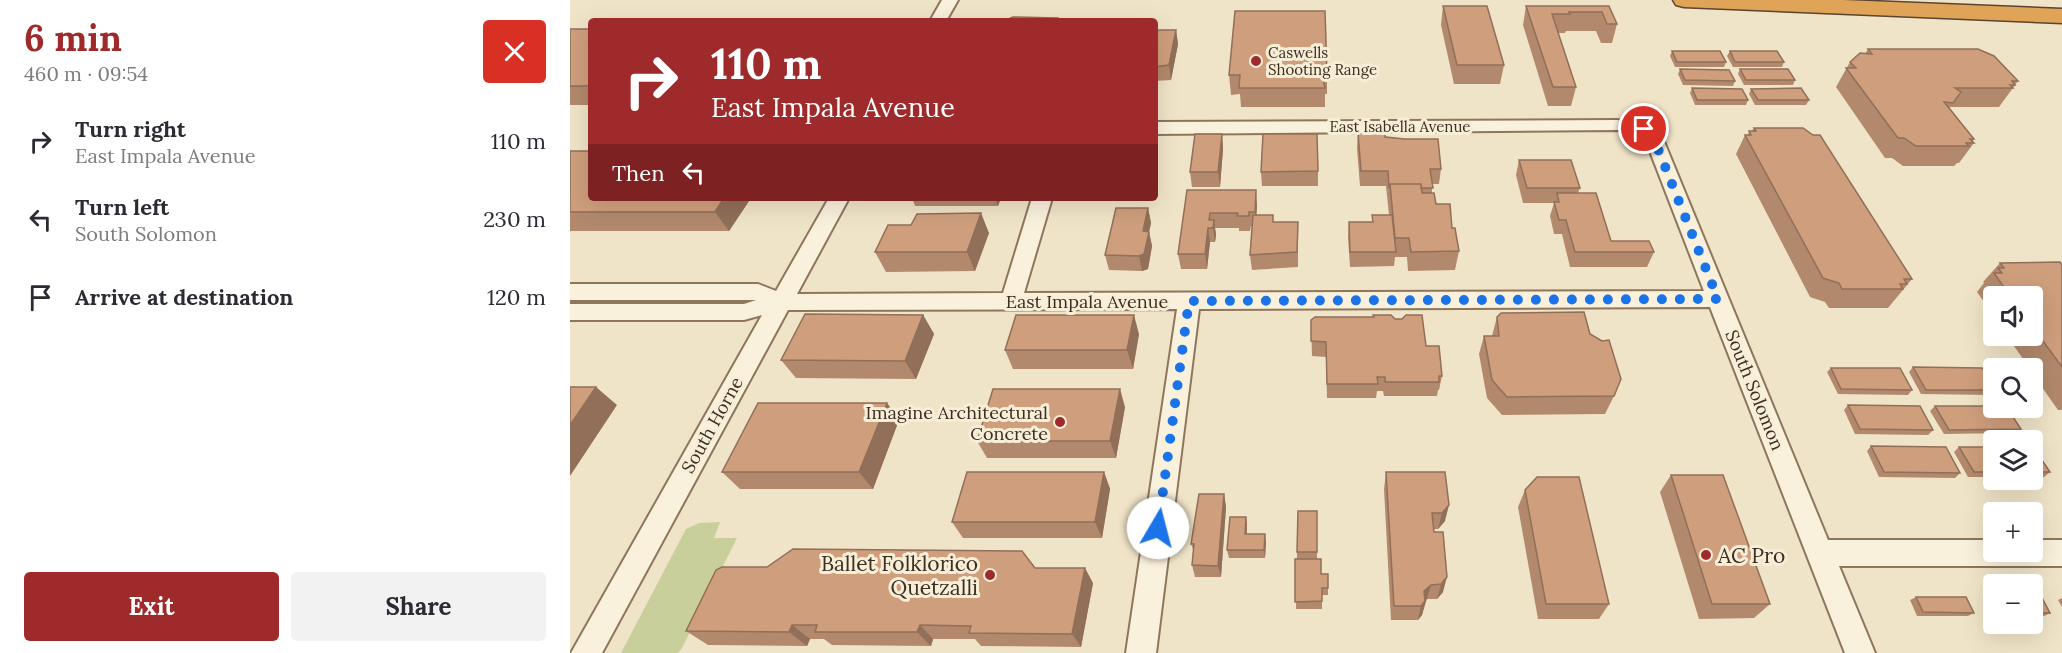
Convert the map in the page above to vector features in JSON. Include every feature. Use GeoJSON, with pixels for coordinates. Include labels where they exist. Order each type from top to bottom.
{"type":"FeatureCollection","features":[{"type":"Feature","properties":{"kind":"highway"},"geometry":{"type":"LineString","coordinates":[[1684,0],[2062,16]]}},
{"type":"Feature","properties":{"kind":"street","name":"East Isabella Avenue"},"geometry":{"type":"LineString","coordinates":[[1158,128],[1617,124],[1644,129]]}},
{"type":"Feature","properties":{"kind":"street","name":"South Solomon"},"geometry":{"type":"LineString","coordinates":[[1644,129],[1654,139],[1860,653]]}},
{"type":"Feature","properties":{"kind":"street","name":"South Horne"},"geometry":{"type":"LineString","coordinates":[[586,653],[837,201]]}},
{"type":"Feature","properties":{"kind":"street"},"geometry":{"type":"LineString","coordinates":[[1011,301],[1040,201]]}},
{"type":"Feature","properties":{"kind":"street"},"geometry":{"type":"LineString","coordinates":[[570,292],[758,292],[781,302]]}},
{"type":"Feature","properties":{"kind":"street","name":"East Impala Avenue"},"geometry":{"type":"LineString","coordinates":[[781,302],[1718,299]]}},
{"type":"Feature","properties":{"kind":"street"},"geometry":{"type":"LineString","coordinates":[[1141,653],[1189,301]]}},
{"type":"Feature","properties":{"kind":"street"},"geometry":{"type":"LineString","coordinates":[[570,312],[744,312],[781,302]]}},
{"type":"Feature","properties":{"kind":"street"},"geometry":{"type":"LineString","coordinates":[[1821,553],[2062,553]]}},
{"type":"Feature","properties":{"kind":"green space"},"geometry":{"type":"Polygon","coordinates":[[[720,522],[714,538],[737,538],[682,648],[678,653],[621,653],[686,529],[699,523],[720,522]]]}},
{"type":"Feature","properties":{"kind":"building"},"geometry":{"type":"Polygon","coordinates":[[[1443,6],[1487,6],[1504,65],[1457,65],[1443,6]]]}},
{"type":"Feature","properties":{"kind":"building"},"geometry":{"type":"Polygon","coordinates":[[[1526,6],[1609,6],[1617,24],[1607,24],[1602,12],[1552,14],[1576,87],[1553,87],[1526,6]]]}},
{"type":"Feature","properties":{"kind":"building"},"geometry":{"type":"Polygon","coordinates":[[[1235,11],[1325,11],[1327,75],[1322,75],[1325,88],[1239,88],[1240,75],[1229,75],[1235,11]]]}},
{"type":"Feature","properties":{"kind":"building"},"geometry":{"type":"Polygon","coordinates":[[[1013,17],[1058,18],[1011,18],[1013,17]]]}},
{"type":"Feature","properties":{"kind":"building"},"geometry":{"type":"Polygon","coordinates":[[[570,29],[588,29],[588,86],[570,86],[570,29]]]}},
{"type":"Feature","properties":{"kind":"building"},"geometry":{"type":"Polygon","coordinates":[[[1158,30],[1176,30],[1169,65],[1158,67],[1158,30]]]}},
{"type":"Feature","properties":{"kind":"building"},"geometry":{"type":"Polygon","coordinates":[[[1868,49],[1978,49],[1994,56],[2018,81],[2012,81],[2015,85],[2010,85],[2013,88],[1955,88],[1961,92],[1953,103],[1944,102],[1974,139],[1970,139],[1974,143],[1966,143],[1969,146],[1916,146],[1904,138],[1898,138],[1846,68],[1856,68],[1850,62],[1860,53],[1872,54],[1868,49]]]}},
{"type":"Feature","properties":{"kind":"building"},"geometry":{"type":"Polygon","coordinates":[[[1672,51],[1720,51],[1726,62],[1677,62],[1672,51]]]}},
{"type":"Feature","properties":{"kind":"building"},"geometry":{"type":"Polygon","coordinates":[[[1730,51],[1777,51],[1784,62],[1735,62],[1730,51]]]}},
{"type":"Feature","properties":{"kind":"building"},"geometry":{"type":"Polygon","coordinates":[[[1680,69],[1729,70],[1735,81],[1685,80],[1680,69]]]}},
{"type":"Feature","properties":{"kind":"building"},"geometry":{"type":"Polygon","coordinates":[[[1740,69],[1788,69],[1795,80],[1746,80],[1740,69]]]}},
{"type":"Feature","properties":{"kind":"building"},"geometry":{"type":"Polygon","coordinates":[[[1692,88],[1742,89],[1748,100],[1697,100],[1692,88]]]}},
{"type":"Feature","properties":{"kind":"building"},"geometry":{"type":"Polygon","coordinates":[[[1801,88],[1809,100],[1758,100],[1751,89],[1801,88]]]}},
{"type":"Feature","properties":{"kind":"building"},"geometry":{"type":"Polygon","coordinates":[[[1754,128],[1803,128],[1813,135],[1820,135],[1912,279],[1904,279],[1907,284],[1900,284],[1903,289],[1842,289],[1839,283],[1823,278],[1745,135],[1751,135],[1749,131],[1756,131],[1754,128]]]}},
{"type":"Feature","properties":{"kind":"building"},"geometry":{"type":"Polygon","coordinates":[[[1358,133],[1385,133],[1385,137],[1405,139],[1438,139],[1441,169],[1430,169],[1433,188],[1421,188],[1421,184],[1390,184],[1389,188],[1388,171],[1361,171],[1358,133]]]}},
{"type":"Feature","properties":{"kind":"building"},"geometry":{"type":"Polygon","coordinates":[[[1195,134],[1222,134],[1218,172],[1190,172],[1195,134]]]}},
{"type":"Feature","properties":{"kind":"building"},"geometry":{"type":"Polygon","coordinates":[[[1263,134],[1317,134],[1318,171],[1261,172],[1263,134]]]}},
{"type":"Feature","properties":{"kind":"building"},"geometry":{"type":"Polygon","coordinates":[[[570,151],[588,151],[588,201],[722,201],[715,212],[570,212],[570,151]]]}},
{"type":"Feature","properties":{"kind":"building"},"geometry":{"type":"Polygon","coordinates":[[[1519,160],[1571,160],[1580,188],[1527,188],[1519,160]]]}},
{"type":"Feature","properties":{"kind":"building"},"geometry":{"type":"Polygon","coordinates":[[[1390,184],[1421,184],[1422,193],[1434,193],[1436,204],[1450,204],[1452,228],[1455,228],[1459,251],[1411,252],[1409,238],[1395,238],[1390,184]]]}},
{"type":"Feature","properties":{"kind":"building"},"geometry":{"type":"Polygon","coordinates":[[[1187,190],[1256,190],[1255,212],[1249,212],[1249,216],[1237,216],[1238,213],[1210,213],[1209,220],[1214,220],[1213,228],[1208,228],[1205,254],[1178,254],[1187,190]]]}},
{"type":"Feature","properties":{"kind":"building"},"geometry":{"type":"Polygon","coordinates":[[[1557,193],[1596,193],[1611,241],[1649,241],[1654,252],[1575,252],[1566,220],[1559,220],[1554,202],[1559,202],[1557,193]]]}},
{"type":"Feature","properties":{"kind":"building"},"geometry":{"type":"Polygon","coordinates":[[[1116,208],[1148,208],[1143,231],[1149,232],[1144,254],[1139,256],[1105,255],[1116,208]]]}},
{"type":"Feature","properties":{"kind":"building"},"geometry":{"type":"Polygon","coordinates":[[[981,213],[967,252],[875,252],[888,225],[911,225],[917,214],[981,213]]]}},
{"type":"Feature","properties":{"kind":"building"},"geometry":{"type":"Polygon","coordinates":[[[1253,215],[1273,215],[1273,222],[1298,222],[1297,252],[1250,255],[1253,215]]]}},
{"type":"Feature","properties":{"kind":"building"},"geometry":{"type":"Polygon","coordinates":[[[1372,215],[1392,215],[1396,252],[1350,252],[1349,222],[1373,222],[1372,215]]]}},
{"type":"Feature","properties":{"kind":"building"},"geometry":{"type":"Polygon","coordinates":[[[2060,262],[2062,265],[2062,367],[2043,341],[2043,286],[2003,286],[1994,273],[2002,273],[1998,268],[2004,268],[2000,263],[2060,262]]]}},
{"type":"Feature","properties":{"kind":"building"},"geometry":{"type":"Polygon","coordinates":[[[1584,312],[1590,334],[1602,341],[1609,340],[1621,379],[1614,396],[1507,397],[1492,380],[1484,336],[1499,336],[1497,317],[1501,313],[1584,312]]]}},
{"type":"Feature","properties":{"kind":"building"},"geometry":{"type":"Polygon","coordinates":[[[805,314],[923,315],[905,361],[781,360],[805,314]]]}},
{"type":"Feature","properties":{"kind":"building"},"geometry":{"type":"Polygon","coordinates":[[[1016,315],[1134,315],[1127,350],[1005,350],[1016,315]]]}},
{"type":"Feature","properties":{"kind":"building"},"geometry":{"type":"Polygon","coordinates":[[[1373,315],[1391,315],[1395,319],[1402,319],[1406,315],[1422,315],[1426,346],[1439,346],[1442,376],[1439,376],[1439,382],[1385,382],[1385,377],[1377,377],[1378,384],[1327,384],[1326,342],[1311,341],[1311,320],[1315,317],[1374,317],[1373,315]]]}},
{"type":"Feature","properties":{"kind":"building"},"geometry":{"type":"Polygon","coordinates":[[[1913,367],[1983,370],[1983,390],[1926,390],[1913,367]]]}},
{"type":"Feature","properties":{"kind":"building"},"geometry":{"type":"Polygon","coordinates":[[[1831,368],[1900,368],[1912,390],[1841,389],[1831,368]]]}},
{"type":"Feature","properties":{"kind":"building"},"geometry":{"type":"Polygon","coordinates":[[[570,387],[596,387],[570,425],[570,387]]]}},
{"type":"Feature","properties":{"kind":"building"},"geometry":{"type":"Polygon","coordinates":[[[993,389],[1120,389],[1110,441],[977,441],[993,389]]]}},
{"type":"Feature","properties":{"kind":"building"},"geometry":{"type":"Polygon","coordinates":[[[758,403],[887,403],[859,472],[722,472],[758,403]]]}},
{"type":"Feature","properties":{"kind":"building"},"geometry":{"type":"Polygon","coordinates":[[[1848,405],[1920,406],[1933,430],[1860,429],[1848,405]]]}},
{"type":"Feature","properties":{"kind":"building"},"geometry":{"type":"Polygon","coordinates":[[[1935,406],[1983,406],[1983,418],[2014,418],[2021,429],[1949,430],[1935,406]]]}},
{"type":"Feature","properties":{"kind":"building"},"geometry":{"type":"Polygon","coordinates":[[[1871,446],[1946,447],[1960,473],[1884,472],[1871,446]]]}},
{"type":"Feature","properties":{"kind":"building"},"geometry":{"type":"Polygon","coordinates":[[[1959,447],[1983,447],[1983,472],[1974,472],[1959,447]]]}},
{"type":"Feature","properties":{"kind":"building"},"geometry":{"type":"Polygon","coordinates":[[[2043,462],[2050,472],[2043,472],[2043,462]]]}},
{"type":"Feature","properties":{"kind":"building"},"geometry":{"type":"Polygon","coordinates":[[[967,472],[1104,472],[1095,522],[952,522],[967,472]]]}},
{"type":"Feature","properties":{"kind":"building"},"geometry":{"type":"Polygon","coordinates":[[[1386,472],[1445,472],[1449,505],[1442,513],[1432,513],[1434,532],[1443,532],[1447,577],[1441,584],[1431,585],[1424,591],[1425,601],[1421,606],[1394,606],[1386,472]]]}},
{"type":"Feature","properties":{"kind":"building"},"geometry":{"type":"Polygon","coordinates":[[[1671,475],[1723,475],[1770,604],[1712,604],[1671,475]]]}},
{"type":"Feature","properties":{"kind":"building"},"geometry":{"type":"Polygon","coordinates":[[[1537,477],[1579,477],[1609,604],[1546,604],[1525,490],[1537,477]]]}},
{"type":"Feature","properties":{"kind":"building"},"geometry":{"type":"Polygon","coordinates":[[[1199,494],[1224,494],[1218,566],[1192,565],[1194,544],[1191,544],[1199,494]]]}},
{"type":"Feature","properties":{"kind":"building"},"geometry":{"type":"Polygon","coordinates":[[[1298,511],[1317,511],[1317,552],[1297,552],[1298,511]]]}},
{"type":"Feature","properties":{"kind":"building"},"geometry":{"type":"Polygon","coordinates":[[[1230,517],[1246,517],[1245,534],[1265,534],[1264,550],[1227,550],[1230,517]]]}},
{"type":"Feature","properties":{"kind":"building"},"geometry":{"type":"Polygon","coordinates":[[[793,549],[1022,551],[1035,568],[1085,568],[1072,634],[969,633],[971,626],[920,625],[917,632],[815,632],[817,625],[792,625],[789,632],[686,631],[716,570],[722,567],[767,567],[793,549]]]}},
{"type":"Feature","properties":{"kind":"building"},"geometry":{"type":"Polygon","coordinates":[[[1295,559],[1321,559],[1321,574],[1328,574],[1328,588],[1322,588],[1322,601],[1295,602],[1295,559]]]}},
{"type":"Feature","properties":{"kind":"building"},"geometry":{"type":"Polygon","coordinates":[[[1916,597],[1966,597],[1974,613],[1923,612],[1916,597]]]}},
{"type":"Feature","properties":{"kind":"building"},"geometry":{"type":"Polygon","coordinates":[[[2043,600],[2050,613],[2043,613],[2043,600]]]}},
{"type":"Feature","properties":{"kind":"place","name":"Caswells Shooting Range"},"geometry":{"type":"Point","coordinates":[1256,61]}},
{"type":"Feature","properties":{"kind":"place","name":"Imagine Architectural Concrete"},"geometry":{"type":"Point","coordinates":[1060,422]}},
{"type":"Feature","properties":{"kind":"place","name":"AC Pro"},"geometry":{"type":"Point","coordinates":[1706,555]}},
{"type":"Feature","properties":{"kind":"place","name":"Ballet Folklorico Quetzalli"},"geometry":{"type":"Point","coordinates":[990,575]}},
{"type":"Feature","properties":{"kind":"route"},"geometry":{"type":"LineString","coordinates":[[1158,528],[1189,301],[1718,299],[1654,139],[1644,129]]}}]}
